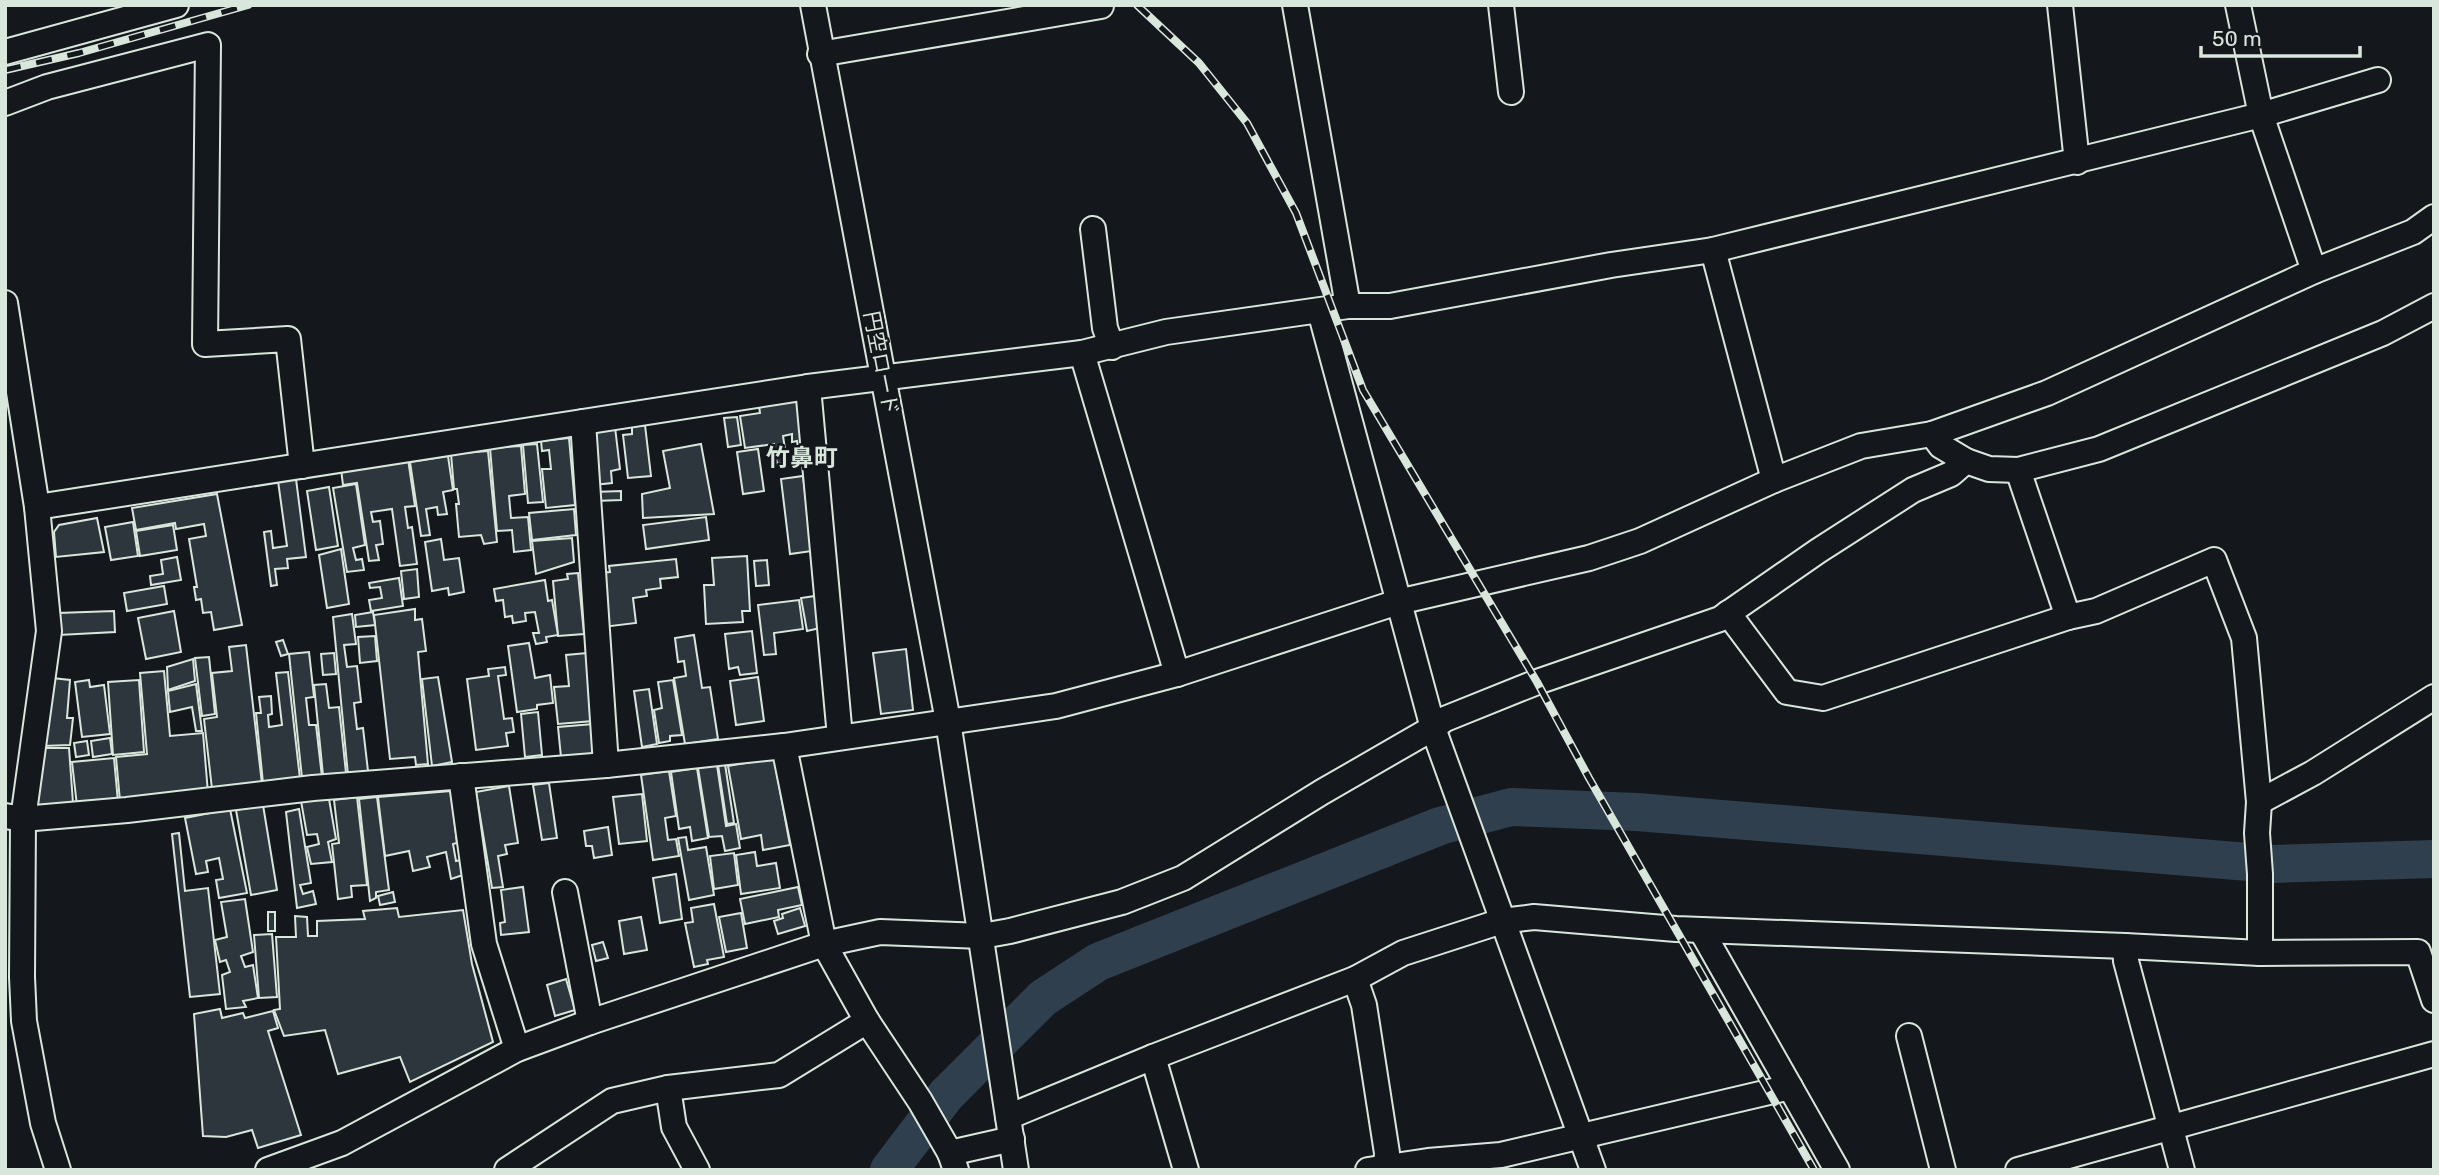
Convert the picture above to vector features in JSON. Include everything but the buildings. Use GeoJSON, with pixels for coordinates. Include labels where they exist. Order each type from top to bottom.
{"type":"FeatureCollection","features":[{"type":"Feature","properties":{"kind":"street"},"geometry":{"type":"LineString","coordinates":[[5,52],[176,5]]}},
{"type":"Feature","properties":{"kind":"street","name":"円空ロード"},"geometry":{"type":"LineString","coordinates":[[813,5],[820,54],[948,721],[1016,1170]]}},
{"type":"Feature","properties":{"kind":"street"},"geometry":{"type":"LineString","coordinates":[[1295,5],[1348,306]]}},
{"type":"Feature","properties":{"kind":"street"},"geometry":{"type":"LineString","coordinates":[[1501,5],[1511,92]]}},
{"type":"Feature","properties":{"kind":"street"},"geometry":{"type":"LineString","coordinates":[[2060,5],[2077,162]]}},
{"type":"Feature","properties":{"kind":"street"},"geometry":{"type":"LineString","coordinates":[[2238,5],[2261,115],[2315,271]]}},
{"type":"Feature","properties":{"kind":"street"},"geometry":{"type":"LineString","coordinates":[[820,54],[1101,6]]}},
{"type":"Feature","properties":{"kind":"street"},"geometry":{"type":"LineString","coordinates":[[5,103],[47,87],[208,45],[205,344],[288,339],[302,466]]}},
{"type":"Feature","properties":{"kind":"street"},"geometry":{"type":"LineString","coordinates":[[37,507],[808,387],[1082,353],[1166,332],[1348,306],[1390,306],[1611,265],[1713,250],[2261,115],[2378,79]]}},
{"type":"Feature","properties":{"kind":"street"},"geometry":{"type":"LineString","coordinates":[[14,817],[127,810],[313,788],[606,765],[784,746],[1056,706],[1177,674],[1398,602],[1577,561],[1640,541],[1774,480],[1861,446],[1932,434],[2046,393],[2315,271],[2413,232],[2434,217]]}},
{"type":"Feature","properties":{"kind":"street"},"geometry":{"type":"LineString","coordinates":[[1093,229],[1105,328],[1112,347]]}},
{"type":"Feature","properties":{"kind":"street"},"geometry":{"type":"LineString","coordinates":[[1713,250],[1774,480]]}},
{"type":"Feature","properties":{"kind":"street"},"geometry":{"type":"LineString","coordinates":[[5,303],[15,411],[37,507],[49,631],[14,817],[24,1021],[43,1123],[58,1170]]}},
{"type":"Feature","properties":{"kind":"street"},"geometry":{"type":"LineString","coordinates":[[1932,434],[1941,446],[1966,461],[1989,469],[2018,470],[2099,449],[2383,333],[2434,306]]}},
{"type":"Feature","properties":{"kind":"street"},"geometry":{"type":"LineString","coordinates":[[1320,311],[1433,728],[1594,1170]]}},
{"type":"Feature","properties":{"kind":"street"},"geometry":{"type":"LineString","coordinates":[[1082,353],[1177,674]]}},
{"type":"Feature","properties":{"kind":"street"},"geometry":{"type":"LineString","coordinates":[[808,387],[840,737]]}},
{"type":"Feature","properties":{"kind":"street"},"geometry":{"type":"LineString","coordinates":[[583,422],[606,765]]}},
{"type":"Feature","properties":{"kind":"street"},"geometry":{"type":"LineString","coordinates":[[268,1170],[342,1143],[517,1049],[824,944],[880,932],[982,936],[1010,931],[1122,902],[1183,878],[1445,719],[1537,682],[1720,618],[1892,503],[1913,490],[1951,474],[1966,461]]}},
{"type":"Feature","properties":{"kind":"street"},"geometry":{"type":"LineString","coordinates":[[2018,470],[2068,617]]}},
{"type":"Feature","properties":{"kind":"street"},"geometry":{"type":"LineString","coordinates":[[1728,613],[1787,692],[1823,698],[2068,617],[2096,611],[2214,560],[2244,638],[2259,802],[2257,833],[2260,953]]}},
{"type":"Feature","properties":{"kind":"street"},"geometry":{"type":"LineString","coordinates":[[2259,802],[2313,773],[2434,697]]}},
{"type":"Feature","properties":{"kind":"street"},"geometry":{"type":"LineString","coordinates":[[784,746],[824,944],[867,1021],[920,1101],[948,1152],[1010,1128],[1153,1057],[1355,979],[1403,953],[1502,921],[1534,917],[1701,930],[2260,953],[2418,952],[2434,1000]]}},
{"type":"Feature","properties":{"kind":"street"},"geometry":{"type":"LineString","coordinates":[[461,776],[485,944],[517,1049]]}},
{"type":"Feature","properties":{"kind":"street"},"geometry":{"type":"LineString","coordinates":[[565,892],[590,1022]]}},
{"type":"Feature","properties":{"kind":"street"},"geometry":{"type":"LineString","coordinates":[[1701,930],[1837,1170]]}},
{"type":"Feature","properties":{"kind":"street"},"geometry":{"type":"LineString","coordinates":[[2125,946],[2126,961],[2182,1170]]}},
{"type":"Feature","properties":{"kind":"street"},"geometry":{"type":"LineString","coordinates":[[1355,979],[1364,1005],[1387,1153],[1380,1168]]}},
{"type":"Feature","properties":{"kind":"street"},"geometry":{"type":"LineString","coordinates":[[507,1170],[612,1101],[667,1088],[779,1076],[867,1021]]}},
{"type":"Feature","properties":{"kind":"street"},"geometry":{"type":"LineString","coordinates":[[1909,1036],[1943,1170]]}},
{"type":"Feature","properties":{"kind":"street"},"geometry":{"type":"LineString","coordinates":[[2018,1170],[2434,1054]]}},
{"type":"Feature","properties":{"kind":"street"},"geometry":{"type":"LineString","coordinates":[[1153,1057],[1186,1170]]}},
{"type":"Feature","properties":{"kind":"street"},"geometry":{"type":"LineString","coordinates":[[1380,1168],[1501,1155],[1790,1087]]}},
{"type":"Feature","properties":{"kind":"street"},"geometry":{"type":"LineString","coordinates":[[667,1088],[674,1127],[697,1170]]}},
{"type":"Feature","properties":{"kind":"waterway"},"geometry":{"type":"LineString","coordinates":[[889,1170],[946,1095],[1043,998],[1098,962],[1440,826],[1511,807],[1637,812],[2273,864],[2434,859]]}},
{"type":"Feature","properties":{"kind":"railway"},"geometry":{"type":"LineString","coordinates":[[5,70],[79,53],[248,5]]}},
{"type":"Feature","properties":{"kind":"railway"},"geometry":{"type":"LineString","coordinates":[[1137,5],[1199,63],[1247,123],[1296,213],[1363,390],[1537,682],[1589,778],[1814,1170]]}},
{"type":"Feature","properties":{"kind":"district","name":"竹鼻町"},"geometry":{"type":"Point","coordinates":[802,458]}}]}
